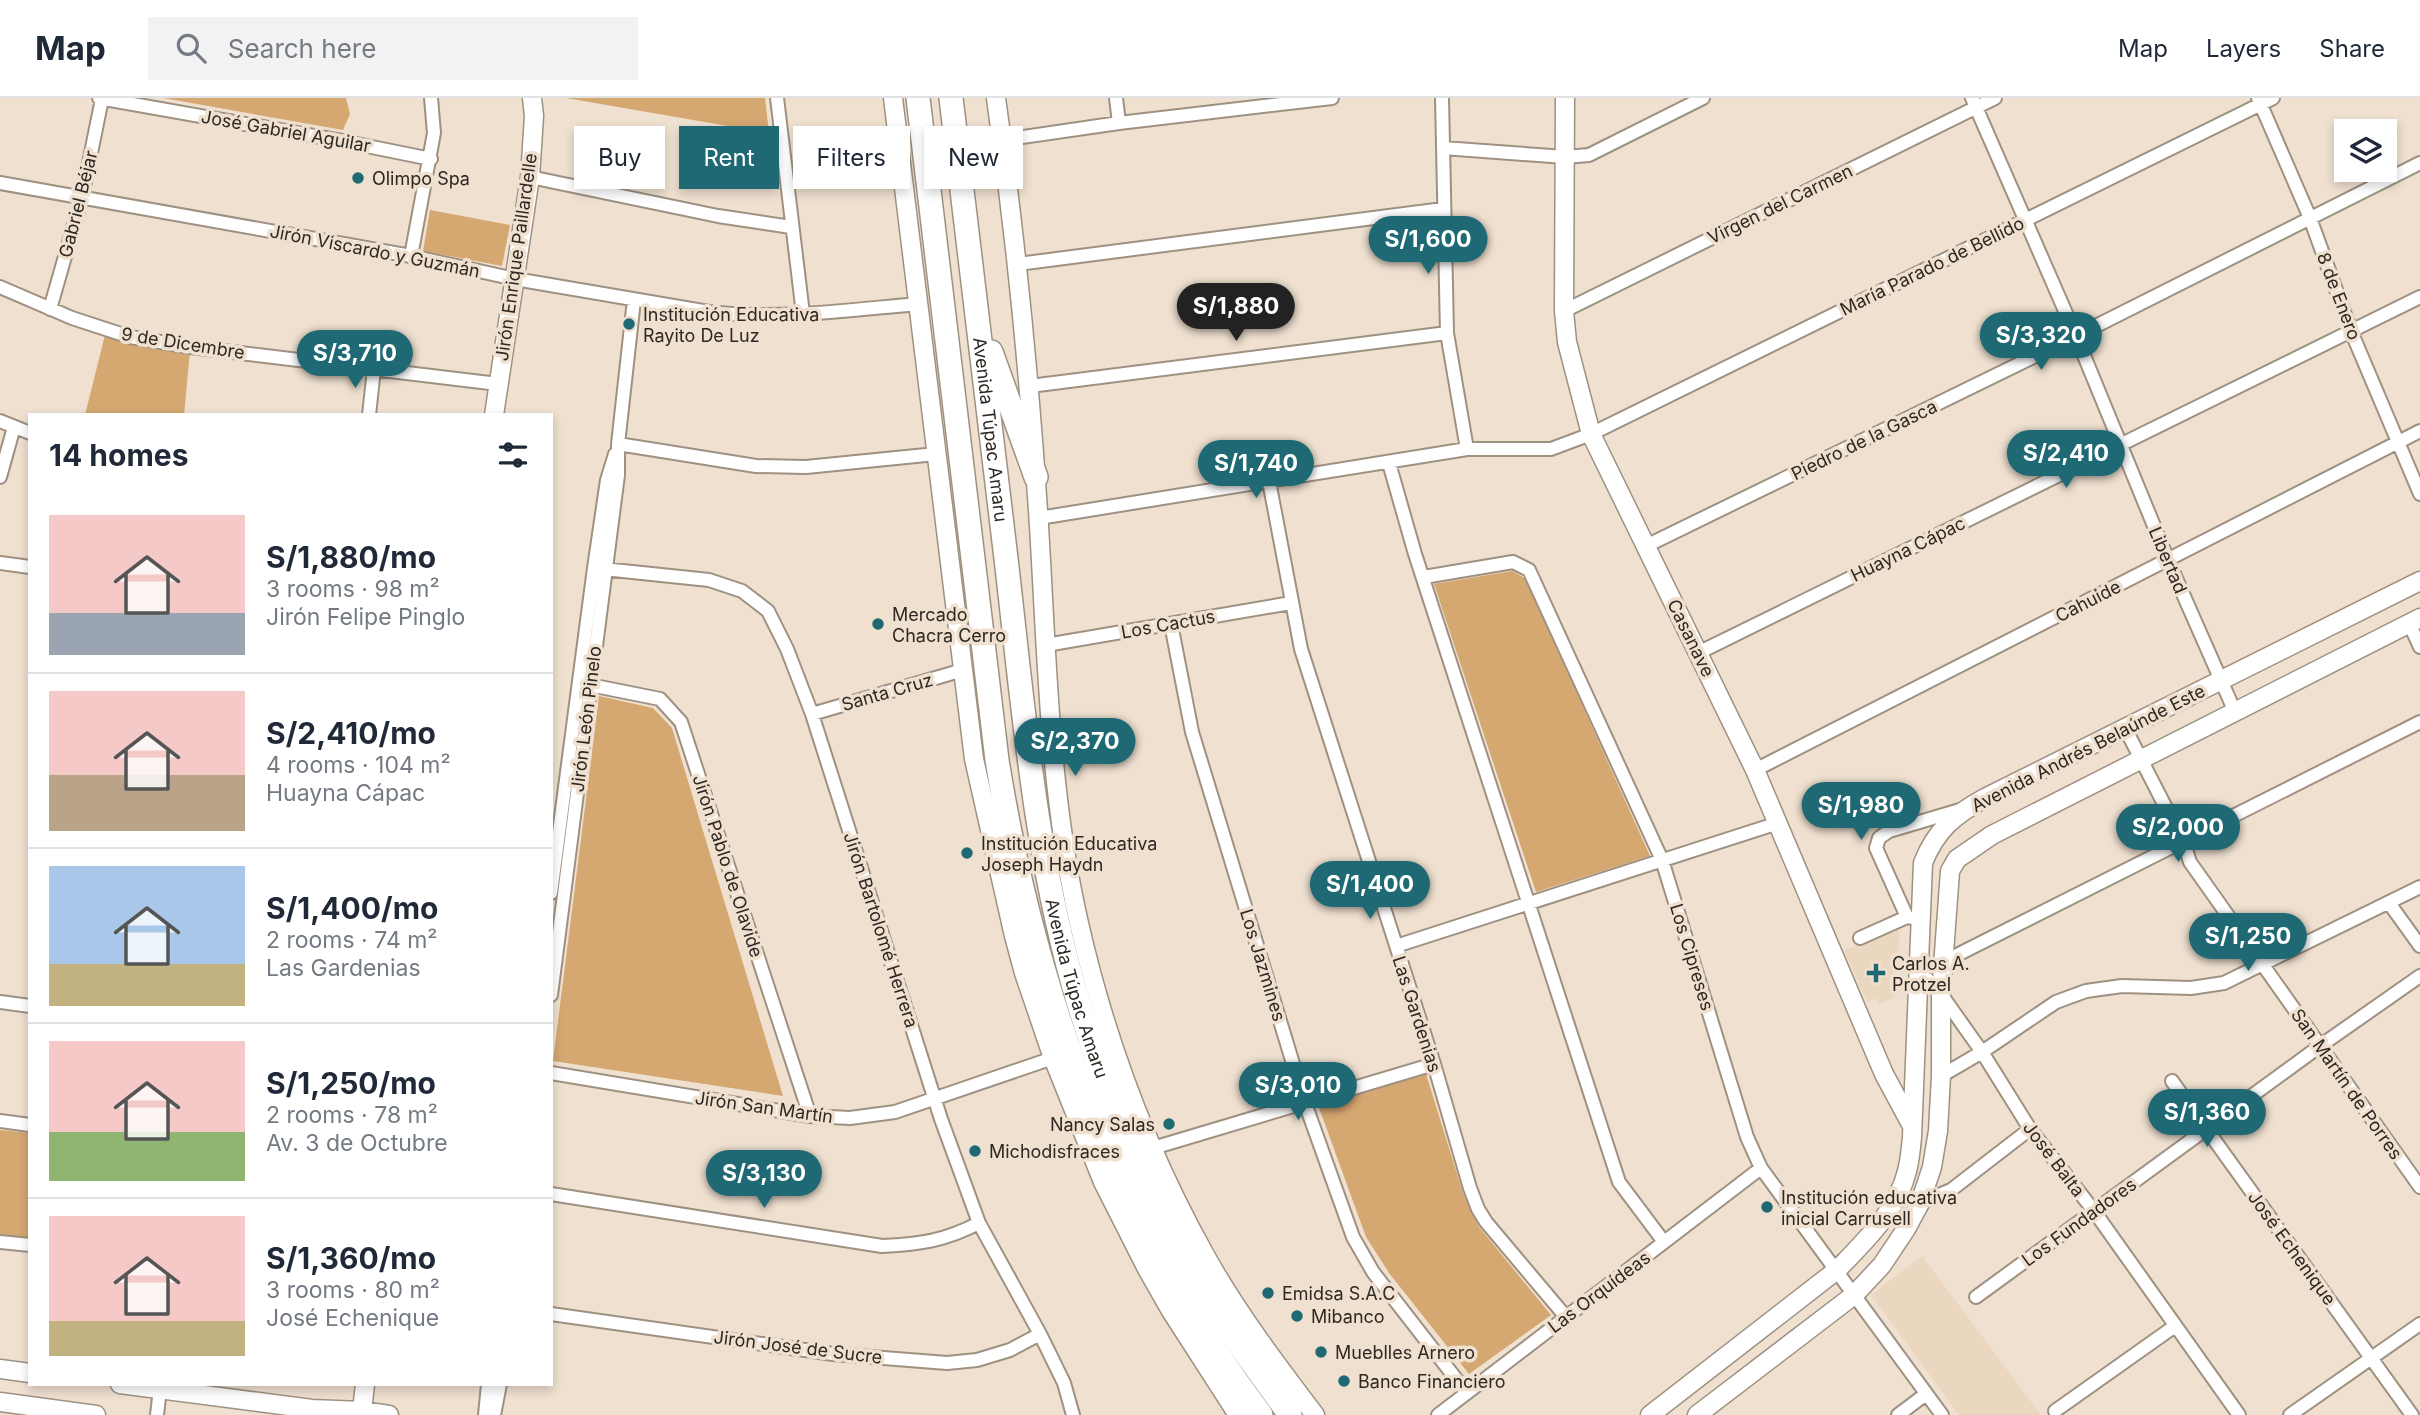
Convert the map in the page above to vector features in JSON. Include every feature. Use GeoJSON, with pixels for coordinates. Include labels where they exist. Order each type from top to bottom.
{"type":"FeatureCollection","features":[{"type":"Feature","properties":{"kind":"highway","name":"Avenida Túpac Amaru"},"geometry":{"type":"LineString","coordinates":[[918,98],[993,725],[1012,842],[1029,917],[1071,1055],[1144,1228],[1172,1282],[1261,1415]]}},
{"type":"Feature","properties":{"kind":"highway","name":"Avenida Túpac Amaru"},"geometry":{"type":"LineString","coordinates":[[951,98],[1035,808],[1053,906],[1071,978],[1105,1080],[1165,1219],[1196,1278],[1240,1346],[1290,1415]]}},
{"type":"Feature","properties":{"kind":"highway"},"geometry":{"type":"LineString","coordinates":[[977,314],[1036,477]]}},
{"type":"Feature","properties":{"kind":"street","name":"José Gabriel Aguilar"},"geometry":{"type":"LineString","coordinates":[[101,98],[329,138],[430,159]]}},
{"type":"Feature","properties":{"kind":"street","name":"Gabriel Béjar"},"geometry":{"type":"LineString","coordinates":[[50,309],[82,197],[101,98]]}},
{"type":"Feature","properties":{"kind":"street"},"geometry":{"type":"LineString","coordinates":[[411,256],[434,133],[431,98]]}},
{"type":"Feature","properties":{"kind":"street","name":"Jirón Enrique Paillardelle"},"geometry":{"type":"LineString","coordinates":[[494,413],[530,177],[534,116],[532,98]]}},
{"type":"Feature","properties":{"kind":"street"},"geometry":{"type":"LineString","coordinates":[[777,98],[803,314]]}},
{"type":"Feature","properties":{"kind":"street"},"geometry":{"type":"LineString","coordinates":[[893,98],[974,759],[1014,936],[1053,1058],[1093,1160],[1129,1235],[1171,1311],[1238,1415]]}},
{"type":"Feature","properties":{"kind":"street","name":"Avenida Túpac Amaru"},"geometry":{"type":"LineString","coordinates":[[996,98],[1000,126]]}},
{"type":"Feature","properties":{"kind":"street"},"geometry":{"type":"LineString","coordinates":[[1116,98],[1119,123]]}},
{"type":"Feature","properties":{"kind":"street"},"geometry":{"type":"LineString","coordinates":[[1023,137],[1240,103],[1332,98]]}},
{"type":"Feature","properties":{"kind":"street"},"geometry":{"type":"LineString","coordinates":[[1442,98],[1447,333],[1467,449]]}},
{"type":"Feature","properties":{"kind":"street","name":"Casanave"},"geometry":{"type":"LineString","coordinates":[[1565,98],[1564,311],[1567,341],[1591,435],[1755,770],[1884,1074],[1919,1134],[1937,1141]]}},
{"type":"Feature","properties":{"kind":"street"},"geometry":{"type":"LineString","coordinates":[[1443,148],[1565,157],[1589,155],[1703,98]]}},
{"type":"Feature","properties":{"kind":"street","name":"Virgen del Carmen"},"geometry":{"type":"LineString","coordinates":[[1564,311],[1974,103],[1995,98]]}},
{"type":"Feature","properties":{"kind":"street","name":"8 de Enero"},"geometry":{"type":"LineString","coordinates":[[2264,100],[2351,331],[2420,494]]}},
{"type":"Feature","properties":{"kind":"street","name":"María Parado de Bellido"},"geometry":{"type":"LineString","coordinates":[[1039,518],[1467,449],[1550,449],[1591,435],[2264,100]]}},
{"type":"Feature","properties":{"kind":"street","name":"Libertad"},"geometry":{"type":"LineString","coordinates":[[1974,103],[2235,712]]}},
{"type":"Feature","properties":{"kind":"street","name":"Piedro de la Gasca"},"geometry":{"type":"LineString","coordinates":[[1646,546],[2076,336],[2420,163]]}},
{"type":"Feature","properties":{"kind":"street"},"geometry":{"type":"LineString","coordinates":[[530,177],[718,216],[791,227]]}},
{"type":"Feature","properties":{"kind":"street","name":"Jirón Viscardo y Guzmán"},"geometry":{"type":"LineString","coordinates":[[0,183],[411,256],[515,279],[735,315],[803,314],[918,304]]}},
{"type":"Feature","properties":{"kind":"street","name":"Avenida Túpac Amaru"},"geometry":{"type":"LineString","coordinates":[[1008,189],[1030,386],[1058,799],[1078,918],[1112,1044],[1153,1148],[1207,1259],[1281,1370],[1315,1415]]}},
{"type":"Feature","properties":{"kind":"street"},"geometry":{"type":"LineString","coordinates":[[1018,264],[1443,209]]}},
{"type":"Feature","properties":{"kind":"street","name":"9 de Dicembre"},"geometry":{"type":"LineString","coordinates":[[0,287],[50,309],[130,337],[191,347],[499,384]]}},
{"type":"Feature","properties":{"kind":"street","name":"Huayna Cápac"},"geometry":{"type":"LineString","coordinates":[[1698,653],[2420,297]]}},
{"type":"Feature","properties":{"kind":"street","name":"Jirón León Pinelo"},"geometry":{"type":"LineString","coordinates":[[553,954],[557,873],[585,684],[607,480],[618,443],[634,300]]}},
{"type":"Feature","properties":{"kind":"street"},"geometry":{"type":"LineString","coordinates":[[1030,386],[1447,333]]}},
{"type":"Feature","properties":{"kind":"street"},"geometry":{"type":"LineString","coordinates":[[369,413],[374,369]]}},
{"type":"Feature","properties":{"kind":"street"},"geometry":{"type":"LineString","coordinates":[[0,421],[28,432]]}},
{"type":"Feature","properties":{"kind":"street"},"geometry":{"type":"LineString","coordinates":[[0,477],[15,427]]}},
{"type":"Feature","properties":{"kind":"street","name":"Cahuide"},"geometry":{"type":"LineString","coordinates":[[1755,770],[2420,431]]}},
{"type":"Feature","properties":{"kind":"street"},"geometry":{"type":"LineString","coordinates":[[618,443],[756,466],[806,467],[936,454]]}},
{"type":"Feature","properties":{"kind":"street"},"geometry":{"type":"LineString","coordinates":[[1389,463],[1415,554],[1619,1182],[1664,1242]]}},
{"type":"Feature","properties":{"kind":"street","name":"Las Gardenias"},"geometry":{"type":"LineString","coordinates":[[1269,481],[1301,649],[1478,1209],[1566,1317]]}},
{"type":"Feature","properties":{"kind":"street","name":"Los Cipreses"},"geometry":{"type":"LineString","coordinates":[[1424,577],[1513,562],[1529,570],[1662,860],[1747,1137],[1761,1168],[1942,1415]]}},
{"type":"Feature","properties":{"kind":"street"},"geometry":{"type":"LineString","coordinates":[[0,563],[28,567]]}},
{"type":"Feature","properties":{"kind":"street","name":"Jirón Bartolomé Herrera"},"geometry":{"type":"LineString","coordinates":[[599,569],[709,580],[742,591],[768,611],[787,649],[812,714],[935,1097],[979,1223],[1040,1334],[1063,1383],[1073,1415]]}},
{"type":"Feature","properties":{"kind":"street","name":"Avenida Andrés Belaúnde Este"},"geometry":{"type":"LineString","coordinates":[[1650,1415],[1837,1270],[1890,1210],[1907,1173],[1913,1126],[1920,971],[1913,918],[1923,863],[1931,843],[1944,826],[1967,808],[2420,581]]}},
{"type":"Feature","properties":{"kind":"street","name":"Los Cactus"},"geometry":{"type":"LineString","coordinates":[[1046,645],[1291,604]]}},
{"type":"Feature","properties":{"kind":"street"},"geometry":{"type":"LineString","coordinates":[[2414,621],[2420,647]]}},
{"type":"Feature","properties":{"kind":"street","name":"Avenida Andrés Belaúnde Este"},"geometry":{"type":"LineString","coordinates":[[1697,1415],[1854,1295],[1882,1265],[1920,1203],[1937,1141],[1947,888],[1950,871],[1957,859],[1992,835],[2414,621]]}},
{"type":"Feature","properties":{"kind":"street","name":"Los Jazmines"},"geometry":{"type":"LineString","coordinates":[[1171,624],[1192,732],[1304,1102],[1353,1237],[1373,1272],[1467,1393]]}},
{"type":"Feature","properties":{"kind":"street","name":"Santa Cruz"},"geometry":{"type":"LineString","coordinates":[[812,714],[963,670]]}},
{"type":"Feature","properties":{"kind":"street","name":"Jirón Pablo de Olavide"},"geometry":{"type":"LineString","coordinates":[[585,684],[660,699],[681,722],[810,1116]]}},
{"type":"Feature","properties":{"kind":"street"},"geometry":{"type":"LineString","coordinates":[[1920,971],[2184,843],[2420,722]]}},
{"type":"Feature","properties":{"kind":"street","name":"San Martín de Porres"},"geometry":{"type":"LineString","coordinates":[[2125,728],[2184,843],[2190,862],[2420,1187]]}},
{"type":"Feature","properties":{"kind":"street"},"geometry":{"type":"LineString","coordinates":[[1860,938],[1913,918],[1877,848],[1880,838],[1889,831],[1967,808]]}},
{"type":"Feature","properties":{"kind":"street"},"geometry":{"type":"LineString","coordinates":[[1396,946],[1778,824]]}},
{"type":"Feature","properties":{"kind":"street"},"geometry":{"type":"LineString","coordinates":[[1941,1076],[2056,1002],[2086,991],[2122,986],[2191,988],[2224,982],[2420,887]]}},
{"type":"Feature","properties":{"kind":"street"},"geometry":{"type":"LineString","coordinates":[[2389,903],[2420,946]]}},
{"type":"Feature","properties":{"kind":"street","name":"José Balta"},"geometry":{"type":"LineString","coordinates":[[1920,971],[1941,994],[2031,1129],[2094,1211],[2239,1415]]}},
{"type":"Feature","properties":{"kind":"street","name":"Los Fundadores"},"geometry":{"type":"LineString","coordinates":[[1976,1297],[2420,976]]}},
{"type":"Feature","properties":{"kind":"street"},"geometry":{"type":"LineString","coordinates":[[0,1002],[28,1006]]}},
{"type":"Feature","properties":{"kind":"street","name":"Jirón San Martín"},"geometry":{"type":"LineString","coordinates":[[553,1073],[810,1116],[850,1118],[894,1112],[1053,1058]]}},
{"type":"Feature","properties":{"kind":"street"},"geometry":{"type":"LineString","coordinates":[[1153,1148],[1434,1064]]}},
{"type":"Feature","properties":{"kind":"street","name":"José Echenique"},"geometry":{"type":"LineString","coordinates":[[2172,1081],[2412,1415]]}},
{"type":"Feature","properties":{"kind":"street"},"geometry":{"type":"LineString","coordinates":[[0,1121],[28,1125]]}},
{"type":"Feature","properties":{"kind":"street"},"geometry":{"type":"LineString","coordinates":[[1920,1203],[1951,1190],[2031,1129]]}},
{"type":"Feature","properties":{"kind":"street","name":"Las Orquídeas"},"geometry":{"type":"LineString","coordinates":[[1438,1415],[1761,1168]]}},
{"type":"Feature","properties":{"kind":"street"},"geometry":{"type":"LineString","coordinates":[[553,1194],[882,1246],[917,1244],[952,1236],[979,1223]]}},
{"type":"Feature","properties":{"kind":"street"},"geometry":{"type":"LineString","coordinates":[[0,1242],[28,1245]]}},
{"type":"Feature","properties":{"kind":"street","name":"Jirón José de Sucre"},"geometry":{"type":"LineString","coordinates":[[553,1314],[833,1354],[947,1363],[978,1360],[999,1354],[1040,1334]]}},
{"type":"Feature","properties":{"kind":"street"},"geometry":{"type":"LineString","coordinates":[[2290,1415],[2420,1324]]}},
{"type":"Feature","properties":{"kind":"street"},"geometry":{"type":"LineString","coordinates":[[2055,1411],[2175,1325]]}},
{"type":"Feature","properties":{"kind":"street"},"geometry":{"type":"LineString","coordinates":[[0,1369],[28,1373]]}},
{"type":"Feature","properties":{"kind":"street"},"geometry":{"type":"LineString","coordinates":[[133,1386],[312,1409],[388,1415]]}},
{"type":"Feature","properties":{"kind":"street"},"geometry":{"type":"LineString","coordinates":[[362,1411],[365,1386]]}},
{"type":"Feature","properties":{"kind":"street"},"geometry":{"type":"LineString","coordinates":[[485,1415],[488,1386]]}},
{"type":"Feature","properties":{"kind":"street"},"geometry":{"type":"LineString","coordinates":[[494,1415],[500,1386]]}},
{"type":"Feature","properties":{"kind":"street"},"geometry":{"type":"LineString","coordinates":[[157,1415],[160,1390]]}},
{"type":"Feature","properties":{"kind":"street"},"geometry":{"type":"LineString","coordinates":[[1898,1415],[1926,1394]]}},
{"type":"Feature","properties":{"kind":"street"},"geometry":{"type":"LineString","coordinates":[[0,1402],[96,1415]]}},
{"type":"Feature","properties":{"kind":"street"},"geometry":{"type":"LineString","coordinates":[[253,1415],[312,1409]]}},
{"type":"Feature","properties":{"kind":"shaded area"},"geometry":{"type":"Polygon","coordinates":[[[163,98],[346,98],[350,114],[343,130],[163,98]]]}},
{"type":"Feature","properties":{"kind":"shaded area"},"geometry":{"type":"Polygon","coordinates":[[[566,98],[765,98],[768,126],[728,126],[566,98]]]}},
{"type":"Feature","properties":{"kind":"shaded area"},"geometry":{"type":"Polygon","coordinates":[[[430,210],[510,225],[502,266],[423,251],[430,210]]]}},
{"type":"Feature","properties":{"kind":"shaded area"},"geometry":{"type":"Polygon","coordinates":[[[105,335],[190,351],[184,413],[86,413],[105,335]]]}},
{"type":"Feature","properties":{"kind":"shaded area"},"geometry":{"type":"Polygon","coordinates":[[[1512,571],[1525,578],[1650,856],[1536,892],[1434,584],[1512,571]]]}},
{"type":"Feature","properties":{"kind":"shaded area"},"geometry":{"type":"Polygon","coordinates":[[[599,696],[653,708],[672,728],[783,1096],[553,1061],[599,696]]]}},
{"type":"Feature","properties":{"kind":"shaded area","name":"Carlos A. Protzel"},"geometry":{"type":"Polygon","coordinates":[[[1899,929],[1897,996],[1879,1004],[1876,998],[1867,1002],[1844,950],[1899,929]]]}},
{"type":"Feature","properties":{"kind":"shaded area"},"geometry":{"type":"Polygon","coordinates":[[[1426,1074],[1463,1193],[1479,1227],[1551,1315],[1469,1374],[1389,1273],[1366,1237],[1318,1105],[1426,1074]]]}},
{"type":"Feature","properties":{"kind":"shaded area"},"geometry":{"type":"Polygon","coordinates":[[[0,1130],[28,1133],[28,1238],[0,1234],[0,1130]]]}},
{"type":"Feature","properties":{"kind":"shaded area"},"geometry":{"type":"Polygon","coordinates":[[[1922,1256],[2041,1415],[1959,1415],[1871,1295],[1922,1256]]]}},
{"type":"Feature","properties":{"kind":"place","name":"Olimpo Spa"},"geometry":{"type":"Point","coordinates":[358,178]}},
{"type":"Feature","properties":{"kind":"place","name":"Institución Educativa Rayito De Luz"},"geometry":{"type":"Point","coordinates":[629,324]}},
{"type":"Feature","properties":{"kind":"place","name":"Mercado Chacra Cerro"},"geometry":{"type":"Point","coordinates":[878,624]}},
{"type":"Feature","properties":{"kind":"place","name":"Institución Educativa Joseph Haydn"},"geometry":{"type":"Point","coordinates":[967,853]}},
{"type":"Feature","properties":{"kind":"place","name":"Carlos A. Protzel"},"geometry":{"type":"Point","coordinates":[1876,973]}},
{"type":"Feature","properties":{"kind":"place","name":"Nancy Salas"},"geometry":{"type":"Point","coordinates":[1169,1124]}},
{"type":"Feature","properties":{"kind":"place","name":"Michodisfraces"},"geometry":{"type":"Point","coordinates":[975,1151]}},
{"type":"Feature","properties":{"kind":"place","name":"Institución educativa inicial Carrusell"},"geometry":{"type":"Point","coordinates":[1767,1207]}},
{"type":"Feature","properties":{"kind":"place","name":"Emidsa S.A.C"},"geometry":{"type":"Point","coordinates":[1268,1293]}},
{"type":"Feature","properties":{"kind":"place","name":"Mibanco"},"geometry":{"type":"Point","coordinates":[1297,1316]}},
{"type":"Feature","properties":{"kind":"place","name":"Mueblles Arnero"},"geometry":{"type":"Point","coordinates":[1321,1352]}},
{"type":"Feature","properties":{"kind":"place","name":"Banco Financiero"},"geometry":{"type":"Point","coordinates":[1344,1381]}}]}
